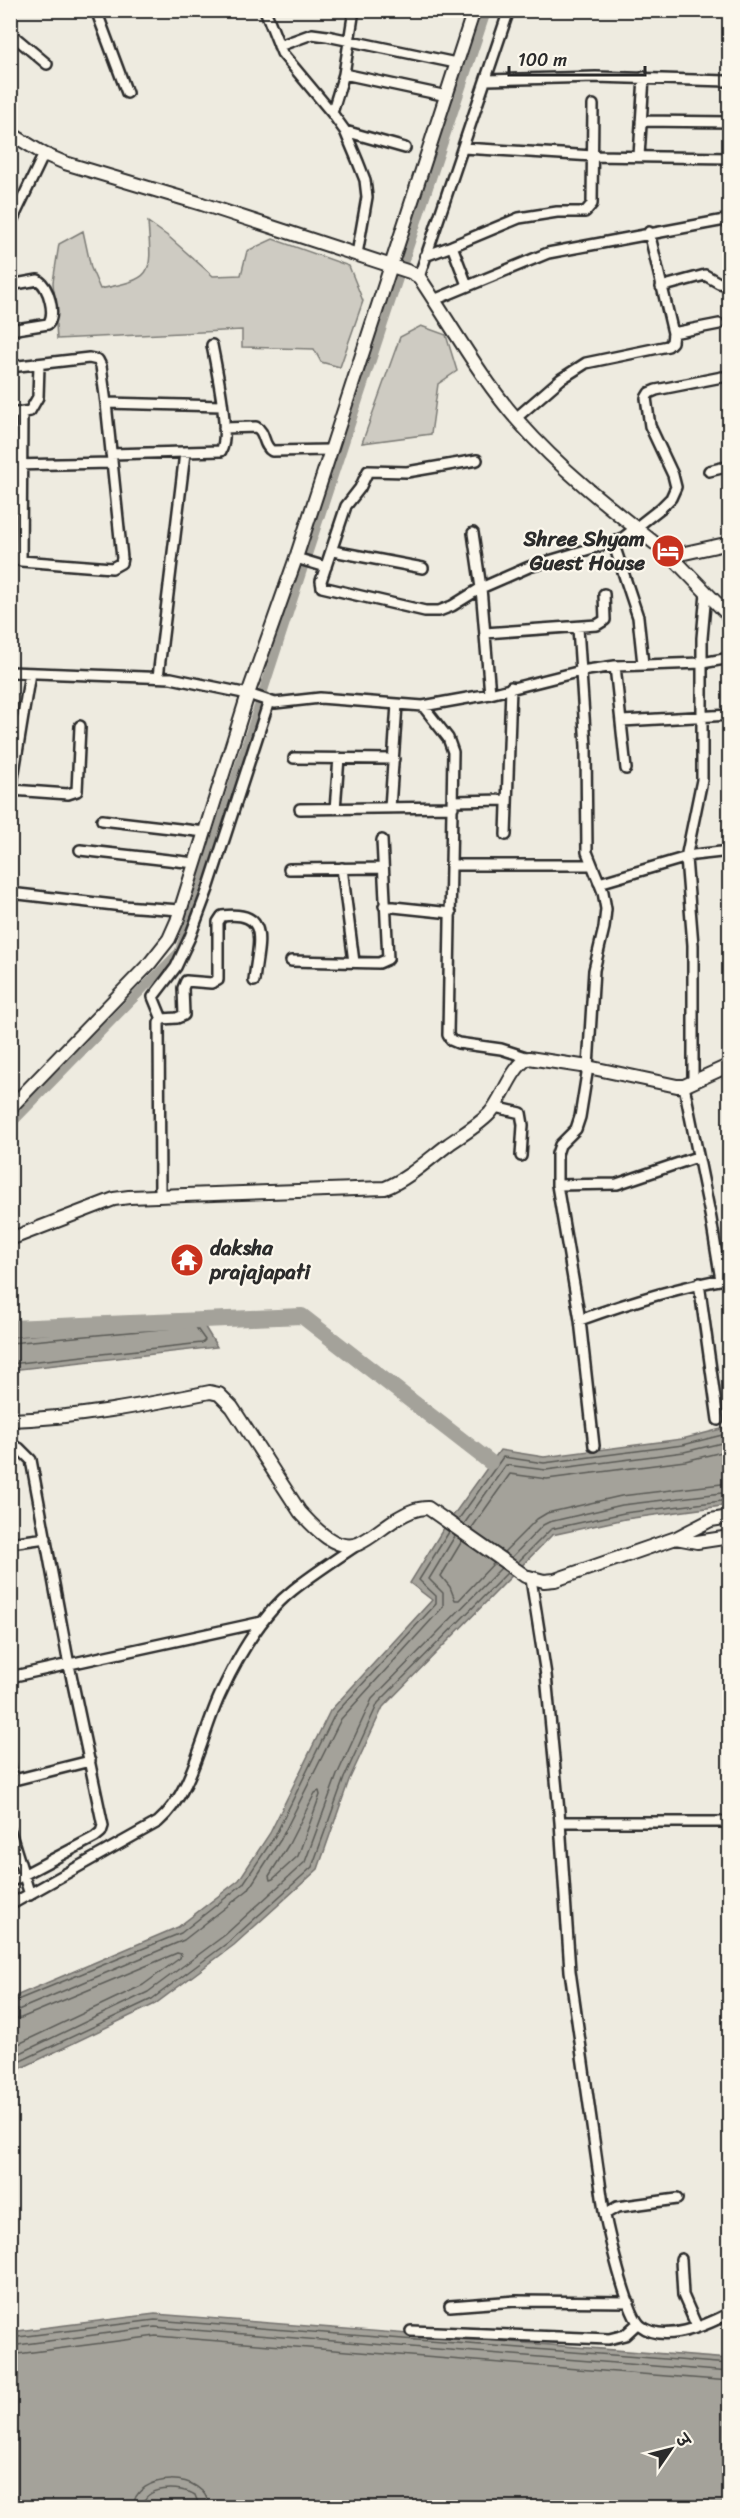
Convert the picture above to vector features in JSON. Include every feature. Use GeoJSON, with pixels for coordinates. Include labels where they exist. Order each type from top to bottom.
{"type":"FeatureCollection","features":[{"type":"Feature","properties":{"kind":"street"},"geometry":{"type":"LineString","coordinates":[[96,10],[127,93]]}},
{"type":"Feature","properties":{"kind":"street"},"geometry":{"type":"LineString","coordinates":[[265,10],[279,46],[293,69],[345,131],[365,180],[367,197],[357,254]]}},
{"type":"Feature","properties":{"kind":"street"},"geometry":{"type":"LineString","coordinates":[[332,113],[344,74],[351,41],[354,10]]}},
{"type":"Feature","properties":{"kind":"street"},"geometry":{"type":"LineString","coordinates":[[415,275],[425,256],[509,10]]}},
{"type":"Feature","properties":{"kind":"street"},"geometry":{"type":"LineString","coordinates":[[10,1108],[160,951],[168,939],[180,910],[251,694],[300,559],[330,450],[394,266],[471,11]]}},
{"type":"Feature","properties":{"kind":"street"},"geometry":{"type":"LineString","coordinates":[[279,46],[312,34],[456,63]]}},
{"type":"Feature","properties":{"kind":"street"},"geometry":{"type":"LineString","coordinates":[[11,36],[47,64]]}},
{"type":"Feature","properties":{"kind":"street"},"geometry":{"type":"LineString","coordinates":[[344,74],[447,96]]}},
{"type":"Feature","properties":{"kind":"street"},"geometry":{"type":"LineString","coordinates":[[486,80],[644,77],[727,81]]}},
{"type":"Feature","properties":{"kind":"street"},"geometry":{"type":"LineString","coordinates":[[639,156],[644,77]]}},
{"type":"Feature","properties":{"kind":"street"},"geometry":{"type":"LineString","coordinates":[[425,256],[519,218],[537,213],[585,212],[590,209],[592,204],[593,105]]}},
{"type":"Feature","properties":{"kind":"street"},"geometry":{"type":"LineString","coordinates":[[642,121],[729,123]]}},
{"type":"Feature","properties":{"kind":"street"},"geometry":{"type":"LineString","coordinates":[[345,131],[405,148]]}},
{"type":"Feature","properties":{"kind":"street"},"geometry":{"type":"LineString","coordinates":[[10,134],[44,154],[65,163],[357,254],[415,275],[489,384],[555,461],[671,556],[729,617]]}},
{"type":"Feature","properties":{"kind":"street"},"geometry":{"type":"LineString","coordinates":[[463,148],[593,156],[729,158]]}},
{"type":"Feature","properties":{"kind":"street"},"geometry":{"type":"LineString","coordinates":[[10,225],[44,154]]}},
{"type":"Feature","properties":{"kind":"street"},"geometry":{"type":"LineString","coordinates":[[434,300],[548,253],[650,232],[729,219]]}},
{"type":"Feature","properties":{"kind":"street"},"geometry":{"type":"LineString","coordinates":[[516,418],[573,369],[600,358],[668,346],[674,338],[650,232]]}},
{"type":"Feature","properties":{"kind":"street"},"geometry":{"type":"LineString","coordinates":[[452,246],[467,285]]}},
{"type":"Feature","properties":{"kind":"street"},"geometry":{"type":"LineString","coordinates":[[661,287],[705,275],[718,283],[729,285]]}},
{"type":"Feature","properties":{"kind":"street"},"geometry":{"type":"LineString","coordinates":[[10,285],[38,280],[43,282],[52,315],[48,324],[10,330]]}},
{"type":"Feature","properties":{"kind":"street"},"geometry":{"type":"LineString","coordinates":[[673,333],[719,324]]}},
{"type":"Feature","properties":{"kind":"street"},"geometry":{"type":"LineString","coordinates":[[10,465],[23,466],[221,451],[224,428],[212,345]]}},
{"type":"Feature","properties":{"kind":"street"},"geometry":{"type":"LineString","coordinates":[[10,367],[39,366],[94,358],[101,366],[121,563],[112,568],[10,560]]}},
{"type":"Feature","properties":{"kind":"street"},"geometry":{"type":"LineString","coordinates":[[10,414],[30,411],[35,404],[39,366]]}},
{"type":"Feature","properties":{"kind":"street"},"geometry":{"type":"LineString","coordinates":[[477,460],[395,474],[368,471],[360,488],[346,506],[333,550],[321,565],[321,584],[325,589],[425,611],[439,611],[452,606],[481,588],[563,555],[613,542],[636,528],[671,498],[676,487],[650,426],[646,398],[649,393],[722,377]]}},
{"type":"Feature","properties":{"kind":"street"},"geometry":{"type":"LineString","coordinates":[[106,403],[222,406]]}},
{"type":"Feature","properties":{"kind":"street"},"geometry":{"type":"LineString","coordinates":[[21,561],[22,413]]}},
{"type":"Feature","properties":{"kind":"street"},"geometry":{"type":"LineString","coordinates":[[224,428],[256,427],[263,434],[266,446],[272,451],[330,450]]}},
{"type":"Feature","properties":{"kind":"street"},"geometry":{"type":"LineString","coordinates":[[158,677],[185,453]]}},
{"type":"Feature","properties":{"kind":"street"},"geometry":{"type":"LineString","coordinates":[[709,471],[729,466]]}},
{"type":"Feature","properties":{"kind":"street"},"geometry":{"type":"LineString","coordinates":[[473,533],[481,588],[490,694]]}},
{"type":"Feature","properties":{"kind":"street"},"geometry":{"type":"LineString","coordinates":[[613,542],[638,617],[643,664]]}},
{"type":"Feature","properties":{"kind":"street"},"geometry":{"type":"LineString","coordinates":[[671,556],[729,543]]}},
{"type":"Feature","properties":{"kind":"street"},"geometry":{"type":"LineString","coordinates":[[333,550],[423,568]]}},
{"type":"Feature","properties":{"kind":"street"},"geometry":{"type":"LineString","coordinates":[[300,559],[321,565]]}},
{"type":"Feature","properties":{"kind":"street"},"geometry":{"type":"LineString","coordinates":[[580,1320],[618,1306],[699,1283],[725,1279],[697,1157],[689,1084],[693,945],[686,858],[702,780],[702,663],[706,593]]}},
{"type":"Feature","properties":{"kind":"street"},"geometry":{"type":"LineString","coordinates":[[485,633],[578,628],[602,624],[604,594]]}},
{"type":"Feature","properties":{"kind":"street"},"geometry":{"type":"LineString","coordinates":[[578,628],[588,790],[587,852],[600,883],[606,909],[594,970],[588,1067],[578,1123],[572,1134],[558,1149],[558,1185],[580,1320],[594,1446]]}},
{"type":"Feature","properties":{"kind":"street"},"geometry":{"type":"LineString","coordinates":[[10,672],[185,680],[251,694],[280,703],[330,698],[423,706],[490,694],[581,670],[643,664],[702,663],[729,658]]}},
{"type":"Feature","properties":{"kind":"street"},"geometry":{"type":"LineString","coordinates":[[615,666],[626,769]]}},
{"type":"Feature","properties":{"kind":"street"},"geometry":{"type":"LineString","coordinates":[[10,808],[12,778],[30,673]]}},
{"type":"Feature","properties":{"kind":"street"},"geometry":{"type":"LineString","coordinates":[[506,835],[511,687]]}},
{"type":"Feature","properties":{"kind":"street"},"geometry":{"type":"LineString","coordinates":[[160,1194],[158,1028],[162,1020],[153,997],[176,967],[190,937],[208,889],[269,701]]}},
{"type":"Feature","properties":{"kind":"street"},"geometry":{"type":"LineString","coordinates":[[390,808],[397,704]]}},
{"type":"Feature","properties":{"kind":"street"},"geometry":{"type":"LineString","coordinates":[[423,706],[452,745],[453,865],[448,1035],[451,1040],[501,1049],[529,1058],[689,1084],[729,1065]]}},
{"type":"Feature","properties":{"kind":"street"},"geometry":{"type":"LineString","coordinates":[[622,721],[729,715]]}},
{"type":"Feature","properties":{"kind":"street"},"geometry":{"type":"LineString","coordinates":[[12,790],[68,794],[77,791],[80,726]]}},
{"type":"Feature","properties":{"kind":"street"},"geometry":{"type":"LineString","coordinates":[[294,758],[394,759]]}},
{"type":"Feature","properties":{"kind":"street"},"geometry":{"type":"LineString","coordinates":[[335,809],[339,758]]}},
{"type":"Feature","properties":{"kind":"street"},"geometry":{"type":"LineString","coordinates":[[300,809],[390,808],[507,800]]}},
{"type":"Feature","properties":{"kind":"street"},"geometry":{"type":"LineString","coordinates":[[102,820],[205,832]]}},
{"type":"Feature","properties":{"kind":"street"},"geometry":{"type":"LineString","coordinates":[[291,961],[379,963],[388,959],[382,840]]}},
{"type":"Feature","properties":{"kind":"street"},"geometry":{"type":"LineString","coordinates":[[80,850],[195,863]]}},
{"type":"Feature","properties":{"kind":"street"},"geometry":{"type":"LineString","coordinates":[[600,883],[686,858],[729,851]]}},
{"type":"Feature","properties":{"kind":"street"},"geometry":{"type":"LineString","coordinates":[[453,865],[591,865]]}},
{"type":"Feature","properties":{"kind":"street"},"geometry":{"type":"LineString","coordinates":[[342,868],[354,962]]}},
{"type":"Feature","properties":{"kind":"street"},"geometry":{"type":"LineString","coordinates":[[289,869],[383,868]]}},
{"type":"Feature","properties":{"kind":"street"},"geometry":{"type":"LineString","coordinates":[[10,893],[180,910]]}},
{"type":"Feature","properties":{"kind":"street"},"geometry":{"type":"LineString","coordinates":[[384,906],[451,913]]}},
{"type":"Feature","properties":{"kind":"street"},"geometry":{"type":"LineString","coordinates":[[162,1020],[184,1015],[183,988],[186,981],[211,983],[218,980],[218,922],[222,916],[250,917],[256,924],[258,936],[254,981]]}},
{"type":"Feature","properties":{"kind":"street"},"geometry":{"type":"LineString","coordinates":[[10,1239],[114,1199],[160,1194],[385,1188],[477,1124],[495,1107],[516,1069],[529,1058]]}},
{"type":"Feature","properties":{"kind":"street"},"geometry":{"type":"LineString","coordinates":[[495,1107],[520,1113],[523,1125],[521,1156]]}},
{"type":"Feature","properties":{"kind":"street"},"geometry":{"type":"LineString","coordinates":[[558,1185],[618,1184],[697,1157]]}},
{"type":"Feature","properties":{"kind":"street"},"geometry":{"type":"LineString","coordinates":[[699,1283],[718,1420]]}},
{"type":"Feature","properties":{"kind":"street"},"geometry":{"type":"LineString","coordinates":[[10,1420],[142,1405],[210,1392],[219,1394],[232,1407],[300,1512],[328,1538],[342,1544],[358,1544]]}},
{"type":"Feature","properties":{"kind":"street"},"geometry":{"type":"LineString","coordinates":[[10,1446],[19,1448],[31,1460],[69,1665],[103,1820],[101,1832],[10,1882]]}},
{"type":"Feature","properties":{"kind":"street"},"geometry":{"type":"LineString","coordinates":[[10,1905],[158,1822],[170,1812],[185,1784],[223,1688],[262,1622],[292,1590],[408,1512],[418,1508],[428,1508],[528,1578],[555,1580],[676,1538],[711,1520],[729,1517]]}},
{"type":"Feature","properties":{"kind":"street"},"geometry":{"type":"LineString","coordinates":[[676,1538],[697,1542],[729,1537]]}},
{"type":"Feature","properties":{"kind":"street"},"geometry":{"type":"LineString","coordinates":[[10,1543],[46,1538]]}},
{"type":"Feature","properties":{"kind":"street"},"geometry":{"type":"LineString","coordinates":[[528,1578],[546,1675],[560,1822],[570,1971],[605,2214],[629,2302],[638,2322],[651,2330],[668,2332],[697,2327],[729,2313]]}},
{"type":"Feature","properties":{"kind":"street"},"geometry":{"type":"LineString","coordinates":[[10,1677],[262,1622]]}},
{"type":"Feature","properties":{"kind":"street"},"geometry":{"type":"LineString","coordinates":[[10,1765],[12,1781],[90,1761]]}},
{"type":"Feature","properties":{"kind":"street"},"geometry":{"type":"LineString","coordinates":[[560,1822],[729,1822]]}},
{"type":"Feature","properties":{"kind":"street"},"geometry":{"type":"LineString","coordinates":[[10,1831],[12,1844],[30,1895]]}},
{"type":"Feature","properties":{"kind":"street"},"geometry":{"type":"LineString","coordinates":[[605,2214],[625,2206],[677,2199]]}},
{"type":"Feature","properties":{"kind":"street"},"geometry":{"type":"LineString","coordinates":[[681,2259],[683,2295],[697,2327]]}},
{"type":"Feature","properties":{"kind":"street"},"geometry":{"type":"LineString","coordinates":[[450,2306],[516,2301],[629,2302]]}},
{"type":"Feature","properties":{"kind":"street"},"geometry":{"type":"LineString","coordinates":[[411,2331],[609,2340],[625,2335],[638,2322]]}},
{"type":"Feature","properties":{"kind":"shaded area"},"geometry":{"type":"Polygon","coordinates":[[[148,222],[169,237],[213,276],[241,275],[247,251],[273,239],[349,266],[363,301],[340,367],[321,362],[314,349],[242,347],[242,330],[57,339],[53,282],[59,244],[83,231],[91,268],[100,289],[118,285],[140,277],[146,272],[150,254],[148,222]]]}},
{"type":"Feature","properties":{"kind":"shaded area"},"geometry":{"type":"Polygon","coordinates":[[[421,326],[446,335],[457,371],[438,384],[431,434],[362,443],[400,337],[421,326]]]}},
{"type":"Feature","properties":{"kind":"water"},"geometry":{"type":"Polygon","coordinates":[[[200,1319],[217,1347],[11,1370],[11,1337],[200,1319]]]}},
{"type":"Feature","properties":{"kind":"water"},"geometry":{"type":"Polygon","coordinates":[[[729,1427],[729,1505],[625,1519],[552,1535],[383,1707],[349,1780],[318,1869],[234,1945],[155,2004],[11,2073],[11,1998],[178,1927],[239,1880],[270,1833],[330,1711],[432,1600],[410,1583],[442,1531],[500,1450],[544,1457],[682,1439],[729,1427]]]}},
{"type":"Feature","properties":{"kind":"water"},"geometry":{"type":"Polygon","coordinates":[[[155,2314],[729,2359],[729,2507],[200,2508],[180,2503],[11,2507],[10,2332],[155,2314]]]}},
{"type":"Feature","properties":{"kind":"waterway"},"geometry":{"type":"LineString","coordinates":[[10,1125],[179,952],[487,10]]}},
{"type":"Feature","properties":{"kind":"waterway"},"geometry":{"type":"LineString","coordinates":[[10,1328],[302,1316],[490,1462]]}},
{"type":"Feature","properties":{"kind":"place","name":"Shree Shyam Guest House"},"geometry":{"type":"Point","coordinates":[668,551]}},
{"type":"Feature","properties":{"kind":"place","name":"daksha prajajapati"},"geometry":{"type":"Point","coordinates":[187,1260]}}]}
